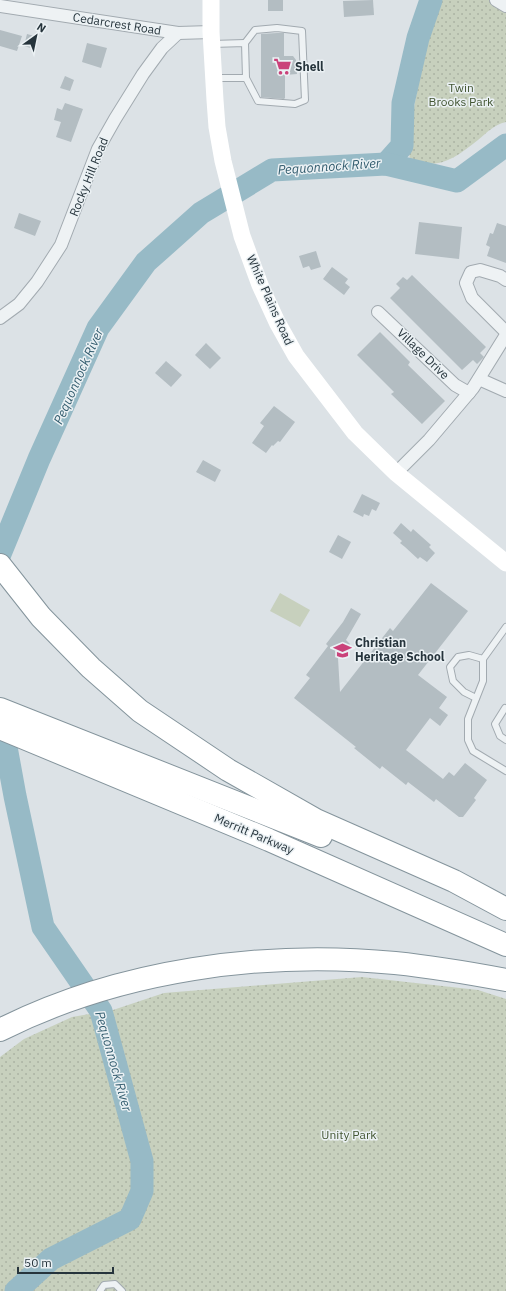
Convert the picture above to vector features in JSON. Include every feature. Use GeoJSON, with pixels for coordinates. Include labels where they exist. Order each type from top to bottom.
{"type":"FeatureCollection","features":[{"type":"Feature","properties":{"kind":"highway"},"geometry":{"type":"LineString","coordinates":[[0,565],[41,617],[91,668],[140,711],[240,777],[316,820],[454,881],[506,909]]}},
{"type":"Feature","properties":{"kind":"highway","name":"Merritt Parkway"},"geometry":{"type":"LineString","coordinates":[[0,709],[30,730],[269,840],[506,945]]}},
{"type":"Feature","properties":{"kind":"highway","name":"Merritt Parkway"},"geometry":{"type":"LineString","coordinates":[[0,728],[30,730],[312,832],[506,914]]}},
{"type":"Feature","properties":{"kind":"highway"},"geometry":{"type":"LineString","coordinates":[[0,1030],[64,1002],[116,986],[164,975],[216,966],[275,961],[328,960],[409,965],[453,970],[506,980]]}},
{"type":"Feature","properties":{"kind":"main road","name":"White Plains Road"},"geometry":{"type":"LineString","coordinates":[[211,0],[211,38],[217,127],[223,161],[242,236],[260,284],[277,322],[296,356],[355,433],[396,473],[506,563]]}},
{"type":"Feature","properties":{"kind":"street"},"geometry":{"type":"LineString","coordinates":[[496,0],[506,6]]}},
{"type":"Feature","properties":{"kind":"street","name":"Cedarcrest Road"},"geometry":{"type":"LineString","coordinates":[[0,6],[211,38]]}},
{"type":"Feature","properties":{"kind":"street","name":"Rocky Hill Road"},"geometry":{"type":"LineString","coordinates":[[0,318],[19,304],[37,282],[61,245],[98,149],[143,74],[162,48],[178,33]]}},
{"type":"Feature","properties":{"kind":"street"},"geometry":{"type":"LineString","coordinates":[[396,473],[429,440],[469,393],[506,334],[472,298],[466,283],[471,272],[480,270],[500,276],[506,280]]}},
{"type":"Feature","properties":{"kind":"street","name":"Village Drive"},"geometry":{"type":"LineString","coordinates":[[378,312],[455,385],[469,393]]}},
{"type":"Feature","properties":{"kind":"street"},"geometry":{"type":"LineString","coordinates":[[479,379],[506,391]]}},
{"type":"Feature","properties":{"kind":"lane"},"geometry":{"type":"LineString","coordinates":[[277,28],[302,31],[305,100],[295,104],[258,101],[246,78],[245,43],[255,30],[277,28]]}},
{"type":"Feature","properties":{"kind":"lane"},"geometry":{"type":"LineString","coordinates":[[211,38],[245,43]]}},
{"type":"Feature","properties":{"kind":"lane"},"geometry":{"type":"LineString","coordinates":[[214,78],[246,78]]}},
{"type":"Feature","properties":{"kind":"lane"},"geometry":{"type":"LineString","coordinates":[[506,627],[483,659],[483,681],[468,719],[468,740],[472,751],[506,771]]}},
{"type":"Feature","properties":{"kind":"lane"},"geometry":{"type":"LineString","coordinates":[[476,698],[464,692],[453,681],[450,667],[458,657],[469,655],[483,659]]}},
{"type":"Feature","properties":{"kind":"lane"},"geometry":{"type":"LineString","coordinates":[[505,708],[495,724],[500,736],[506,740]]}},
{"type":"Feature","properties":{"kind":"lane"},"geometry":{"type":"LineString","coordinates":[[100,1291],[104,1285],[115,1284],[122,1291]]}},
{"type":"Feature","properties":{"kind":"green space","name":"Twin Brooks Park"},"geometry":{"type":"Polygon","coordinates":[[[427,0],[506,0],[506,122],[494,127],[462,152],[447,161],[430,164],[410,161],[408,142],[420,74],[427,0]]]}},
{"type":"Feature","properties":{"kind":"green space"},"geometry":{"type":"Polygon","coordinates":[[[280,593],[310,610],[300,627],[270,611],[280,593]]]}},
{"type":"Feature","properties":{"kind":"green space","name":"Unity Park"},"geometry":{"type":"Polygon","coordinates":[[[362,977],[478,990],[506,999],[506,1291],[0,1291],[0,1057],[24,1039],[72,1017],[113,1010],[164,993],[362,977]]]}},
{"type":"Feature","properties":{"kind":"building"},"geometry":{"type":"Polygon","coordinates":[[[268,0],[283,0],[283,11],[268,11],[268,0]]]}},
{"type":"Feature","properties":{"kind":"building"},"geometry":{"type":"Polygon","coordinates":[[[373,0],[374,15],[344,17],[343,1],[373,0]]]}},
{"type":"Feature","properties":{"kind":"building"},"geometry":{"type":"Polygon","coordinates":[[[0,30],[22,36],[17,51],[0,46],[0,30]]]}},
{"type":"Feature","properties":{"kind":"building","name":"Shell"},"geometry":{"type":"Polygon","coordinates":[[[284,33],[284,56],[293,56],[296,60],[297,74],[285,75],[284,99],[261,97],[261,34],[284,33]]]}},
{"type":"Feature","properties":{"kind":"building"},"geometry":{"type":"Polygon","coordinates":[[[27,34],[38,37],[34,49],[24,46],[27,34]]]}},
{"type":"Feature","properties":{"kind":"building"},"geometry":{"type":"Polygon","coordinates":[[[87,43],[107,48],[101,68],[82,62],[87,43]]]}},
{"type":"Feature","properties":{"kind":"building"},"geometry":{"type":"Polygon","coordinates":[[[65,76],[74,80],[70,91],[60,88],[65,76]]]}},
{"type":"Feature","properties":{"kind":"building"},"geometry":{"type":"Polygon","coordinates":[[[65,103],[83,109],[71,142],[56,137],[61,122],[54,120],[57,108],[62,110],[65,103]]]}},
{"type":"Feature","properties":{"kind":"building"},"geometry":{"type":"Polygon","coordinates":[[[19,213],[41,221],[35,236],[14,228],[19,213]]]}},
{"type":"Feature","properties":{"kind":"building"},"geometry":{"type":"Polygon","coordinates":[[[419,222],[462,227],[459,259],[415,254],[419,222]]]}},
{"type":"Feature","properties":{"kind":"building"},"geometry":{"type":"Polygon","coordinates":[[[497,223],[506,226],[506,263],[487,256],[490,247],[486,245],[490,233],[493,234],[497,223]]]}},
{"type":"Feature","properties":{"kind":"building"},"geometry":{"type":"Polygon","coordinates":[[[316,251],[321,267],[311,270],[309,266],[303,268],[299,256],[316,251]]]}},
{"type":"Feature","properties":{"kind":"building"},"geometry":{"type":"Polygon","coordinates":[[[332,267],[348,279],[345,283],[350,287],[344,295],[323,279],[332,267]]]}},
{"type":"Feature","properties":{"kind":"building"},"geometry":{"type":"Polygon","coordinates":[[[412,275],[486,347],[480,353],[484,357],[477,364],[473,360],[462,370],[390,298],[400,288],[396,284],[403,277],[407,280],[412,275]]]}},
{"type":"Feature","properties":{"kind":"building"},"geometry":{"type":"Polygon","coordinates":[[[380,332],[410,362],[408,365],[445,401],[422,424],[391,394],[394,392],[357,355],[380,332]]]}},
{"type":"Feature","properties":{"kind":"building"},"geometry":{"type":"Polygon","coordinates":[[[206,343],[221,358],[210,369],[195,355],[206,343]]]}},
{"type":"Feature","properties":{"kind":"building"},"geometry":{"type":"Polygon","coordinates":[[[166,361],[182,375],[171,387],[155,373],[166,361]]]}},
{"type":"Feature","properties":{"kind":"building"},"geometry":{"type":"Polygon","coordinates":[[[274,406],[295,422],[280,442],[278,441],[273,446],[272,445],[266,453],[252,443],[264,426],[260,423],[274,406]]]}},
{"type":"Feature","properties":{"kind":"building"},"geometry":{"type":"Polygon","coordinates":[[[203,460],[221,470],[215,482],[196,472],[203,460]]]}},
{"type":"Feature","properties":{"kind":"building"},"geometry":{"type":"Polygon","coordinates":[[[362,494],[380,503],[376,511],[372,509],[369,516],[364,514],[363,517],[353,512],[362,494]]]}},
{"type":"Feature","properties":{"kind":"building"},"geometry":{"type":"Polygon","coordinates":[[[401,523],[411,532],[413,529],[431,545],[429,547],[435,553],[427,562],[420,557],[418,559],[400,543],[402,541],[393,533],[401,523]]]}},
{"type":"Feature","properties":{"kind":"building"},"geometry":{"type":"Polygon","coordinates":[[[338,535],[351,542],[342,559],[329,552],[338,535]]]}},
{"type":"Feature","properties":{"kind":"building"},"geometry":{"type":"Polygon","coordinates":[[[431,583],[468,611],[418,675],[447,697],[439,708],[448,715],[440,726],[430,718],[406,750],[443,779],[449,772],[454,776],[465,763],[487,780],[474,798],[476,800],[463,817],[459,817],[436,799],[434,802],[408,782],[406,785],[382,766],[380,769],[354,748],[356,747],[294,698],[310,678],[306,675],[328,646],[326,644],[343,622],[351,608],[361,614],[346,640],[350,644],[338,658],[340,692],[390,628],[393,631],[431,583]]]}},
{"type":"Feature","properties":{"kind":"waterway","name":"Pequonnock River"},"geometry":{"type":"LineString","coordinates":[[386,164],[402,146],[403,103],[418,38],[431,0]]}},
{"type":"Feature","properties":{"kind":"waterway","name":"Pequonnock River"},"geometry":{"type":"LineString","coordinates":[[0,554],[39,459],[98,328],[146,262],[201,213],[272,170],[386,164],[457,181],[506,145]]}},
{"type":"Feature","properties":{"kind":"waterway","name":"Pequonnock River"},"geometry":{"type":"LineString","coordinates":[[0,714],[15,796],[43,927],[101,1011],[142,1161],[142,1191],[130,1219],[51,1259],[16,1291]]}},
{"type":"Feature","properties":{"kind":"place","name":"Shell"},"geometry":{"type":"Point","coordinates":[282,67]}},
{"type":"Feature","properties":{"kind":"place","name":"Christian Heritage School"},"geometry":{"type":"Point","coordinates":[342,650]}}]}
